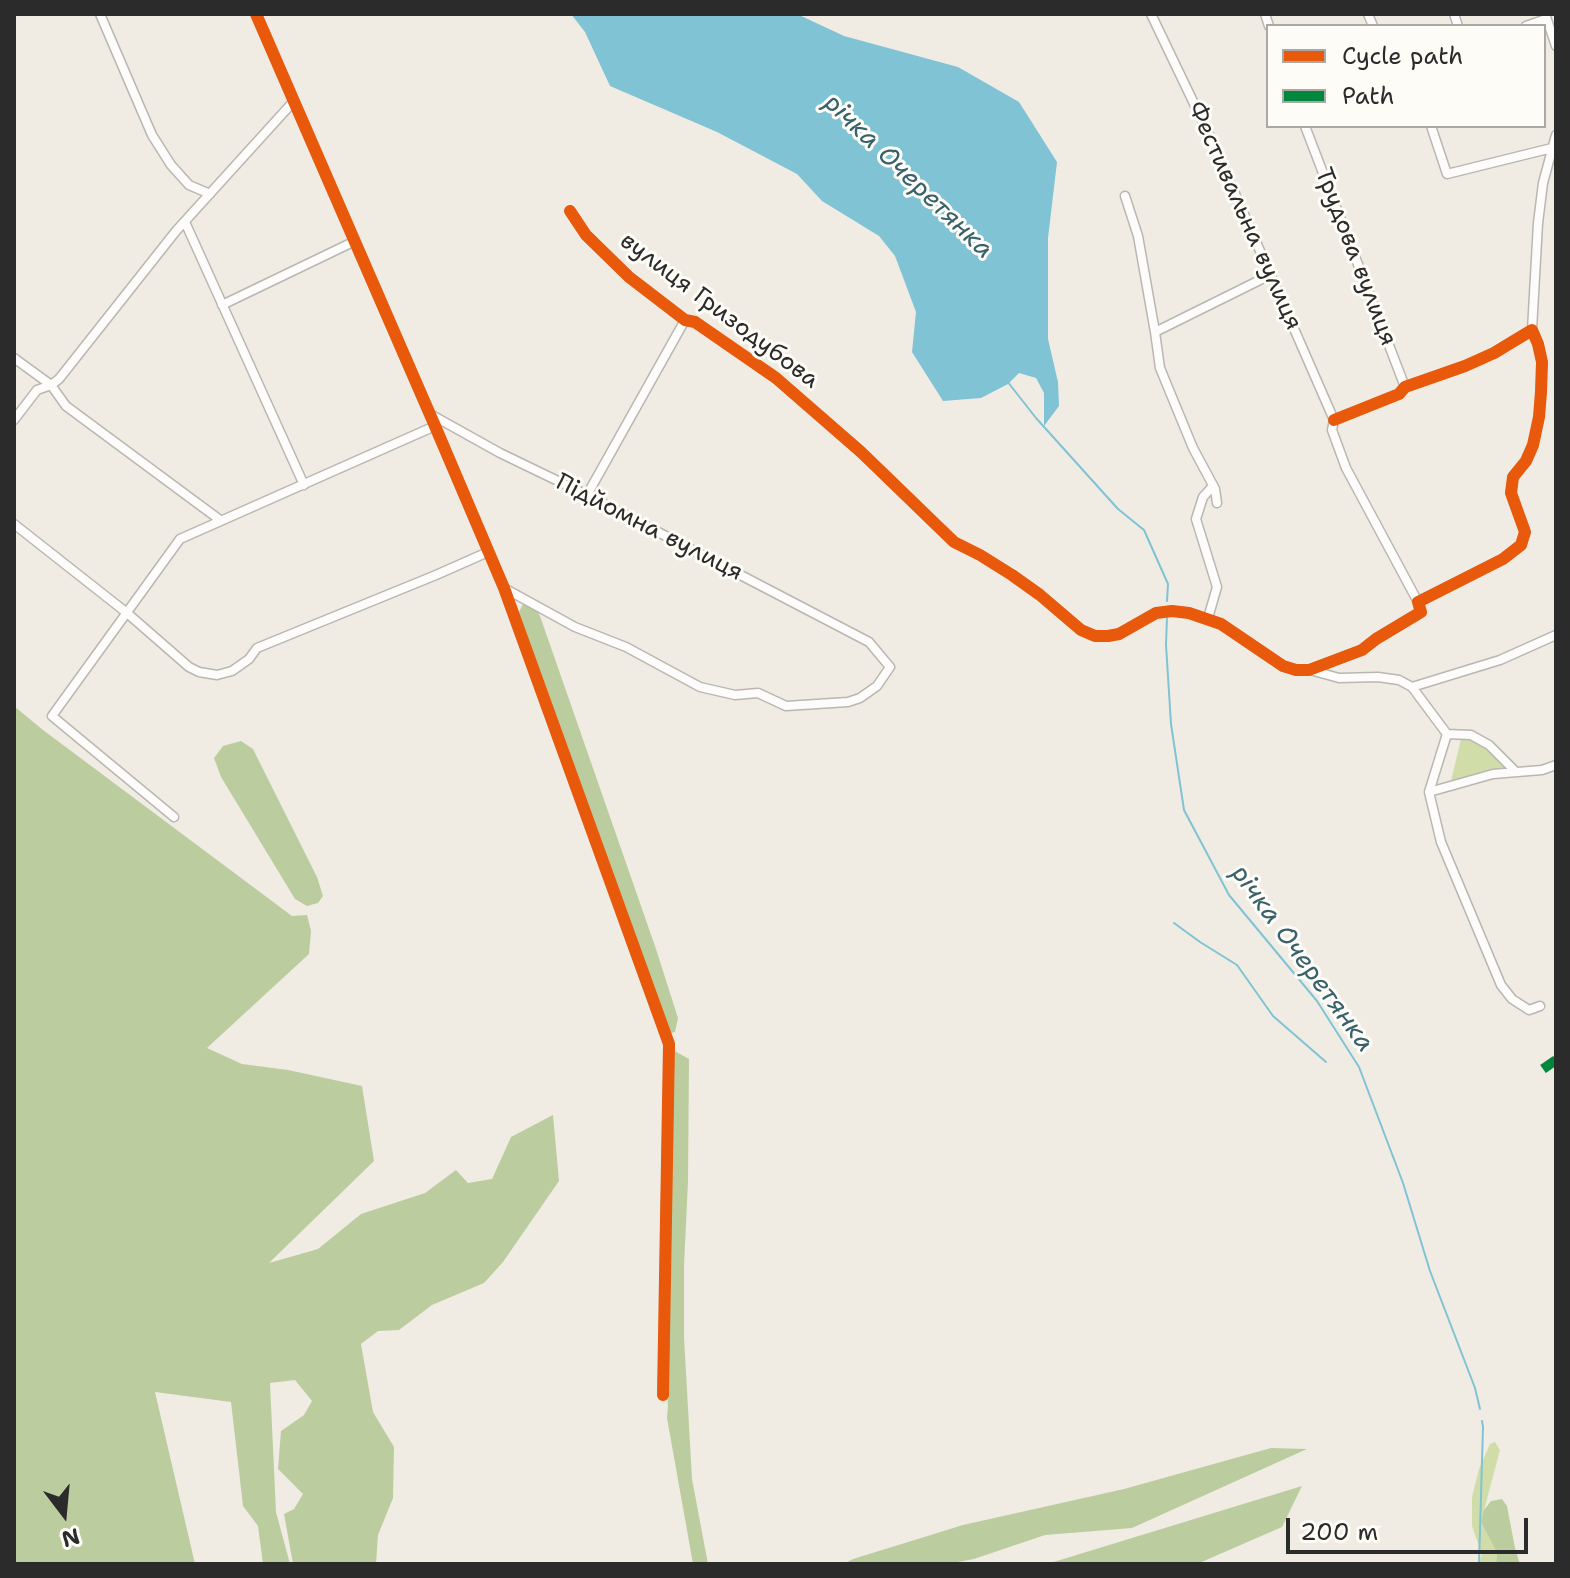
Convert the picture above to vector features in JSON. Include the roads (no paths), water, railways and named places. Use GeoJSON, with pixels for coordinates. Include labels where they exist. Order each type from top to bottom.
{"type":"FeatureCollection","features":[{"type":"Feature","properties":{"kind":"street"},"geometry":{"type":"LineString","coordinates":[[100,14],[152,135],[171,165],[189,185],[210,194]]}},
{"type":"Feature","properties":{"kind":"street"},"geometry":{"type":"LineString","coordinates":[[256,14],[504,588],[669,1044],[663,1395]]}},
{"type":"Feature","properties":{"kind":"street","name":"Фестивальна вулиця"},"geometry":{"type":"LineString","coordinates":[[1151,14],[1211,139],[1334,420],[1332,430],[1346,468],[1418,602]]}},
{"type":"Feature","properties":{"kind":"street"},"geometry":{"type":"LineString","coordinates":[[1545,16],[1556,46]]}},
{"type":"Feature","properties":{"kind":"street"},"geometry":{"type":"LineString","coordinates":[[14,420],[37,390],[59,379],[185,222],[294,101]]}},
{"type":"Feature","properties":{"kind":"street","name":"Трудова вулиця"},"geometry":{"type":"LineString","coordinates":[[1306,128],[1405,387]]}},
{"type":"Feature","properties":{"kind":"street"},"geometry":{"type":"LineString","coordinates":[[1432,128],[1447,174],[1552,148]]}},
{"type":"Feature","properties":{"kind":"street"},"geometry":{"type":"LineString","coordinates":[[1309,670],[1362,650],[1421,612],[1418,602],[1503,559],[1521,545],[1525,532],[1511,493],[1513,477],[1526,461],[1533,445],[1539,417],[1542,362],[1532,330],[1538,223],[1543,183],[1556,135]]}},
{"type":"Feature","properties":{"kind":"street"},"geometry":{"type":"LineString","coordinates":[[1125,196],[1138,236],[1160,368],[1193,448],[1213,486],[1217,503]]}},
{"type":"Feature","properties":{"kind":"street","name":"вулиця Гризодубова"},"geometry":{"type":"LineString","coordinates":[[570,211],[586,235],[629,277],[685,320],[695,322],[776,378],[861,452],[954,542],[1012,575],[1088,634],[1119,634],[1156,613],[1172,611],[1208,618]]}},
{"type":"Feature","properties":{"kind":"street"},"geometry":{"type":"LineString","coordinates":[[185,222],[304,485]]}},
{"type":"Feature","properties":{"kind":"street"},"geometry":{"type":"LineString","coordinates":[[222,305],[353,242]]}},
{"type":"Feature","properties":{"kind":"street"},"geometry":{"type":"LineString","coordinates":[[1155,332],[1270,275]]}},
{"type":"Feature","properties":{"kind":"street"},"geometry":{"type":"LineString","coordinates":[[587,495],[685,320]]}},
{"type":"Feature","properties":{"kind":"street"},"geometry":{"type":"LineString","coordinates":[[1334,420],[1399,394],[1405,387],[1494,353],[1532,330]]}},
{"type":"Feature","properties":{"kind":"street"},"geometry":{"type":"LineString","coordinates":[[14,358],[51,385],[66,406],[220,520]]}},
{"type":"Feature","properties":{"kind":"street","name":"Підйомна вулиця"},"geometry":{"type":"LineString","coordinates":[[429,413],[500,453],[869,642],[890,667],[877,686],[860,698],[848,702],[786,706],[758,693],[735,695],[700,687],[626,647],[575,627],[504,588]]}},
{"type":"Feature","properties":{"kind":"street"},"geometry":{"type":"LineString","coordinates":[[174,817],[52,716],[180,539],[435,426]]}},
{"type":"Feature","properties":{"kind":"street"},"geometry":{"type":"LineString","coordinates":[[1213,486],[1203,497],[1196,519],[1217,587],[1208,618],[1283,666],[1339,678],[1399,680],[1412,687],[1447,734]]}},
{"type":"Feature","properties":{"kind":"street"},"geometry":{"type":"LineString","coordinates":[[14,524],[127,613],[189,667],[217,675],[232,671],[249,659],[257,648],[488,552]]}},
{"type":"Feature","properties":{"kind":"street"},"geometry":{"type":"LineString","coordinates":[[1412,687],[1500,660],[1556,635]]}},
{"type":"Feature","properties":{"kind":"street"},"geometry":{"type":"LineString","coordinates":[[1447,734],[1471,735],[1489,745],[1515,771]]}},
{"type":"Feature","properties":{"kind":"street"},"geometry":{"type":"LineString","coordinates":[[1447,734],[1429,792],[1441,842],[1501,985],[1512,999],[1529,1010],[1540,1006]]}},
{"type":"Feature","properties":{"kind":"street"},"geometry":{"type":"LineString","coordinates":[[1429,792],[1493,774],[1542,770],[1556,765]]}},
{"type":"Feature","properties":{"kind":"water"},"geometry":{"type":"Polygon","coordinates":[[[571,14],[797,14],[844,36],[958,67],[1019,102],[1057,162],[1048,238],[1048,339],[1058,382],[1059,406],[1044,426],[1044,393],[1036,378],[1019,373],[1008,384],[981,398],[943,401],[912,352],[916,312],[895,256],[879,236],[822,201],[797,174],[717,132],[610,86],[585,32],[571,14]]]}},
{"type":"Feature","properties":{"kind":"waterway","name":"річка Очеретянка"},"geometry":{"type":"LineString","coordinates":[[1007,381],[1118,509],[1144,530],[1168,584],[1167,601]]}},
{"type":"Feature","properties":{"kind":"waterway","name":"річка Очеретянка"},"geometry":{"type":"LineString","coordinates":[[1167,616],[1171,724],[1184,810],[1229,895],[1317,1001],[1359,1067],[1403,1183],[1430,1271],[1475,1388],[1480,1409]]}},
{"type":"Feature","properties":{"kind":"waterway"},"geometry":{"type":"LineString","coordinates":[[1174,923],[1237,965],[1273,1016],[1326,1062]]}},
{"type":"Feature","properties":{"kind":"waterway","name":"річка Очеретянка"},"geometry":{"type":"LineString","coordinates":[[1479,1564],[1482,1421]]}}]}
